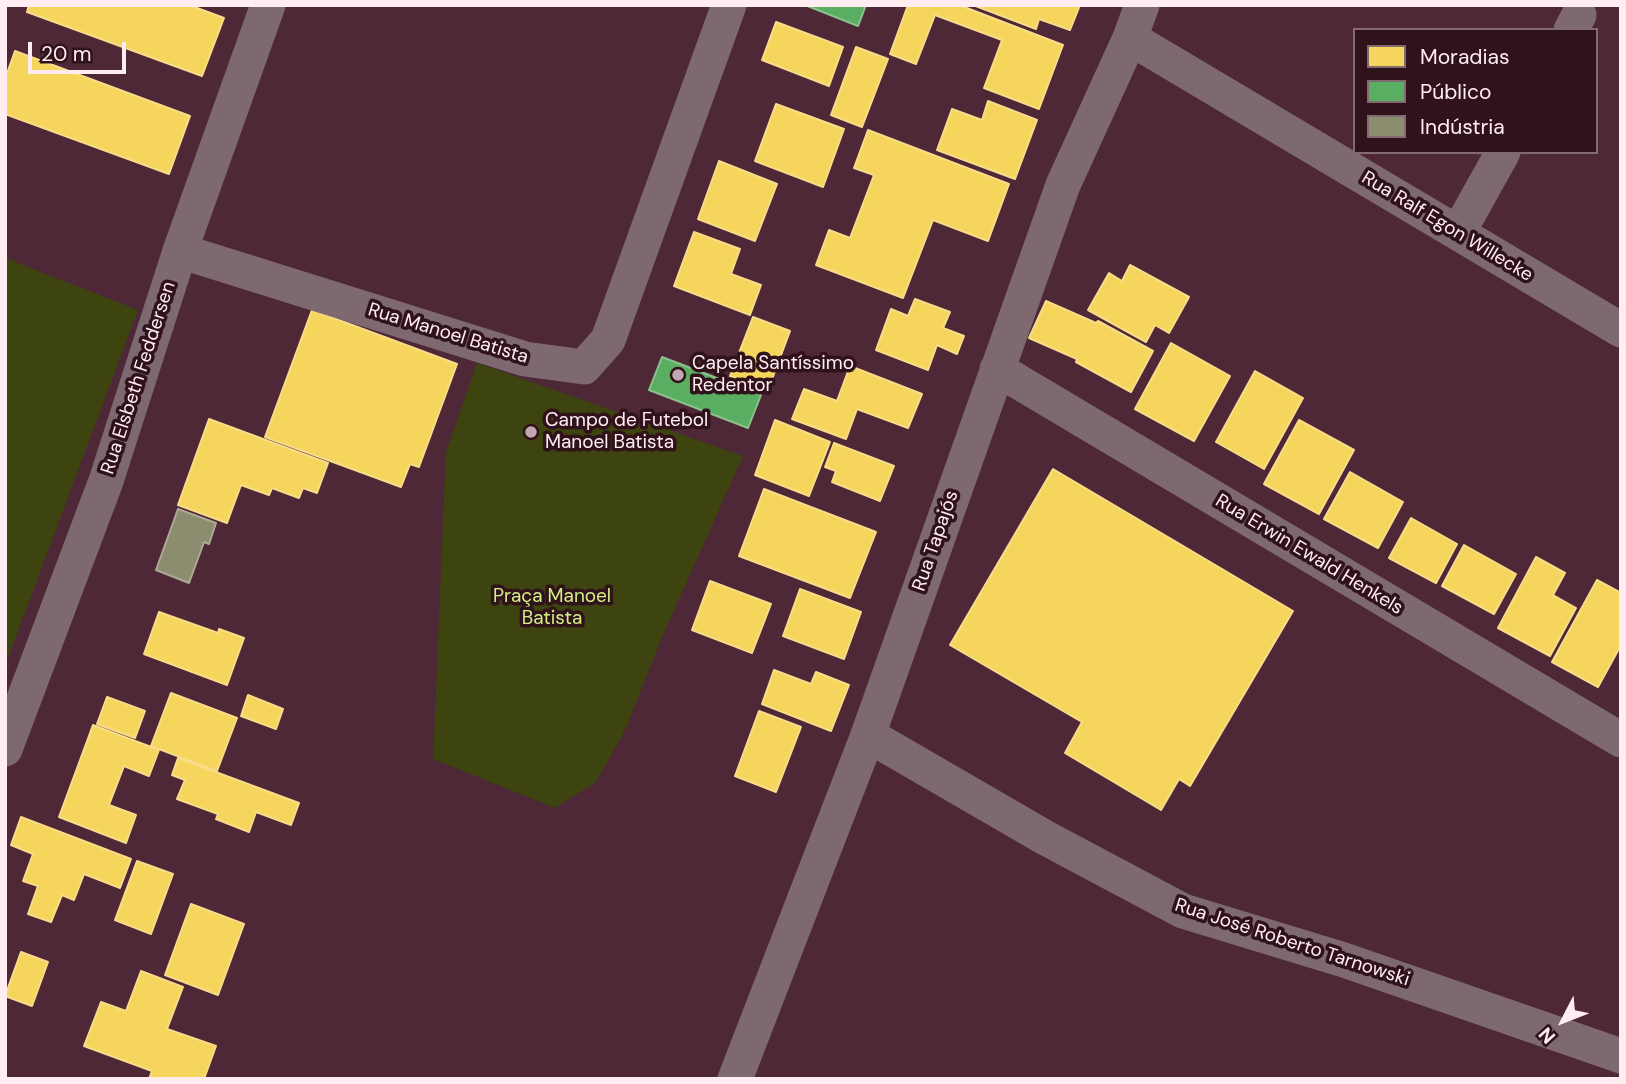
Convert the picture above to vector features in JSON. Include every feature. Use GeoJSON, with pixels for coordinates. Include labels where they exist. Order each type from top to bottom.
{"type":"FeatureCollection","features":[{"type":"Feature","properties":{"kind":"street","name":"Rua Elsbeth Feddersen"},"geometry":{"type":"LineString","coordinates":[[5,749],[106,481],[180,251],[268,5]]}},
{"type":"Feature","properties":{"kind":"street","name":"Rua Manoel Batista"},"geometry":{"type":"LineString","coordinates":[[180,251],[525,359],[584,367],[608,340],[729,5]]}},
{"type":"Feature","properties":{"kind":"street","name":"Rua Tapajós"},"geometry":{"type":"LineString","coordinates":[[735,1079],[867,736],[1063,185],[1142,5]]}},
{"type":"Feature","properties":{"kind":"street","name":"Rua Ralf Egon Willecke"},"geometry":{"type":"LineString","coordinates":[[1129,38],[1621,330]]}},
{"type":"Feature","properties":{"kind":"street"},"geometry":{"type":"LineString","coordinates":[[1458,233],[1502,154]]}},
{"type":"Feature","properties":{"kind":"street","name":"Rua Erwin Ewald Henkels"},"geometry":{"type":"LineString","coordinates":[[997,369],[1621,740]]}},
{"type":"Feature","properties":{"kind":"street","name":"Rua José Roberto Tarnowski"},"geometry":{"type":"LineString","coordinates":[[867,736],[1044,837],[1183,911],[1343,960],[1621,1056]]}},
{"type":"Feature","properties":{"kind":"green space"},"geometry":{"type":"Polygon","coordinates":[[[5,258],[138,310],[5,666],[5,258]]]}},
{"type":"Feature","properties":{"kind":"green space","name":"Praça Manoel Batista"},"geometry":{"type":"Polygon","coordinates":[[[477,363],[743,456],[663,635],[626,728],[596,782],[555,808],[433,759],[446,452],[477,363]]]}},
{"type":"Feature","properties":{"kind":"building: Moradias"},"geometry":{"type":"Polygon","coordinates":[[[29,5],[189,5],[224,18],[202,76],[27,12],[29,5]]]}},
{"type":"Feature","properties":{"kind":"building: Moradias"},"geometry":{"type":"Polygon","coordinates":[[[908,5],[959,5],[1063,45],[1039,109],[984,88],[1002,40],[935,15],[916,64],[890,54],[908,5]]]}},
{"type":"Feature","properties":{"kind":"building: Moradias"},"geometry":{"type":"Polygon","coordinates":[[[973,5],[1080,5],[1070,30],[1039,19],[1036,29],[973,5]]]}},
{"type":"Feature","properties":{"kind":"building: Moradias"},"geometry":{"type":"Polygon","coordinates":[[[776,22],[843,47],[829,86],[762,60],[776,22]]]}},
{"type":"Feature","properties":{"kind":"building: Moradias"},"geometry":{"type":"Polygon","coordinates":[[[856,47],[888,59],[862,127],[831,115],[856,47]]]}},
{"type":"Feature","properties":{"kind":"building: Moradias"},"geometry":{"type":"Polygon","coordinates":[[[15,51],[190,116],[169,174],[5,114],[5,79],[15,51]]]}},
{"type":"Feature","properties":{"kind":"building: Moradias"},"geometry":{"type":"Polygon","coordinates":[[[988,101],[1037,120],[1015,179],[937,150],[952,109],[982,120],[988,101]]]}},
{"type":"Feature","properties":{"kind":"building: Moradias"},"geometry":{"type":"Polygon","coordinates":[[[776,104],[844,129],[823,187],[755,161],[776,104]]]}},
{"type":"Feature","properties":{"kind":"building: Moradias"},"geometry":{"type":"Polygon","coordinates":[[[868,130],[1009,184],[988,241],[933,220],[903,298],[816,265],[829,230],[850,238],[874,175],[854,168],[868,130]]]}},
{"type":"Feature","properties":{"kind":"building: Moradias"},"geometry":{"type":"Polygon","coordinates":[[[719,161],[777,184],[755,241],[698,219],[719,161]]]}},
{"type":"Feature","properties":{"kind":"building: Moradias"},"geometry":{"type":"Polygon","coordinates":[[[694,232],[740,249],[731,274],[761,285],[750,315],[674,286],[694,232]]]}},
{"type":"Feature","properties":{"kind":"building: Moradias"},"geometry":{"type":"Polygon","coordinates":[[[1130,265],[1189,297],[1169,333],[1155,325],[1146,342],[1088,310],[1109,273],[1122,281],[1130,265]]]}},
{"type":"Feature","properties":{"kind":"building: Moradias"},"geometry":{"type":"Polygon","coordinates":[[[915,299],[950,312],[943,328],[964,336],[957,354],[937,345],[928,370],[876,350],[891,309],[908,316],[915,299]]]}},
{"type":"Feature","properties":{"kind":"building: Moradias"},"geometry":{"type":"Polygon","coordinates":[[[1046,301],[1096,323],[1098,321],[1153,351],[1131,392],[1076,362],[1077,359],[1029,338],[1046,301]]]}},
{"type":"Feature","properties":{"kind":"building: Moradias"},"geometry":{"type":"Polygon","coordinates":[[[312,310],[457,364],[419,467],[410,464],[401,487],[265,437],[312,310]]]}},
{"type":"Feature","properties":{"kind":"building: Moradias"},"geometry":{"type":"Polygon","coordinates":[[[753,317],[790,331],[768,390],[730,376],[753,317]]]}},
{"type":"Feature","properties":{"kind":"building: Moradias"},"geometry":{"type":"Polygon","coordinates":[[[1171,343],[1230,376],[1194,441],[1135,409],[1171,343]]]}},
{"type":"Feature","properties":{"kind":"building: Moradias"},"geometry":{"type":"Polygon","coordinates":[[[850,366],[922,394],[908,428],[857,409],[846,439],[792,419],[804,389],[837,401],[850,366]]]}},
{"type":"Feature","properties":{"kind":"building: Moradias"},"geometry":{"type":"Polygon","coordinates":[[[1255,371],[1303,398],[1264,469],[1216,442],[1255,371]]]}},
{"type":"Feature","properties":{"kind":"building: Moradias"},"geometry":{"type":"Polygon","coordinates":[[[209,419],[328,463],[317,493],[303,488],[299,498],[272,488],[269,495],[241,485],[227,523],[178,505],[209,419]]]}},
{"type":"Feature","properties":{"kind":"building: Moradias"},"geometry":{"type":"Polygon","coordinates":[[[775,420],[830,442],[809,496],[755,475],[775,420]]]}},
{"type":"Feature","properties":{"kind":"building: Moradias"},"geometry":{"type":"Polygon","coordinates":[[[1299,420],[1354,450],[1319,514],[1264,484],[1299,420]]]}},
{"type":"Feature","properties":{"kind":"building: Moradias"},"geometry":{"type":"Polygon","coordinates":[[[834,443],[894,466],[880,501],[832,482],[836,471],[825,467],[834,443]]]}},
{"type":"Feature","properties":{"kind":"building: Moradias"},"geometry":{"type":"Polygon","coordinates":[[[1053,469],[1293,611],[1190,786],[1179,779],[1161,810],[1065,753],[1082,722],[950,645],[1053,469]]]}},
{"type":"Feature","properties":{"kind":"building: Moradias"},"geometry":{"type":"Polygon","coordinates":[[[1350,472],[1403,502],[1378,548],[1324,519],[1350,472]]]}},
{"type":"Feature","properties":{"kind":"building: Moradias"},"geometry":{"type":"Polygon","coordinates":[[[764,489],[876,532],[850,598],[739,556],[764,489]]]}},
{"type":"Feature","properties":{"kind":"building: Moradias"},"geometry":{"type":"Polygon","coordinates":[[[1411,518],[1457,544],[1436,583],[1389,558],[1411,518]]]}},
{"type":"Feature","properties":{"kind":"building: Moradias"},"geometry":{"type":"Polygon","coordinates":[[[1464,545],[1516,574],[1494,614],[1442,586],[1464,545]]]}},
{"type":"Feature","properties":{"kind":"building: Moradias"},"geometry":{"type":"Polygon","coordinates":[[[1536,557],[1565,573],[1553,595],[1576,608],[1550,656],[1498,628],[1536,557]]]}},
{"type":"Feature","properties":{"kind":"building: Moradias"},"geometry":{"type":"Polygon","coordinates":[[[1597,580],[1621,593],[1621,645],[1598,687],[1552,662],[1597,580]]]}},
{"type":"Feature","properties":{"kind":"building: Moradias"},"geometry":{"type":"Polygon","coordinates":[[[710,581],[771,604],[752,653],[692,630],[710,581]]]}},
{"type":"Feature","properties":{"kind":"building: Moradias"},"geometry":{"type":"Polygon","coordinates":[[[800,589],[861,612],[844,659],[783,636],[800,589]]]}},
{"type":"Feature","properties":{"kind":"building: Moradias"},"geometry":{"type":"Polygon","coordinates":[[[159,612],[218,633],[219,629],[244,638],[227,685],[144,654],[159,612]]]}},
{"type":"Feature","properties":{"kind":"building: Moradias"},"geometry":{"type":"Polygon","coordinates":[[[774,670],[811,684],[816,672],[849,685],[831,731],[762,704],[774,670]]]}},
{"type":"Feature","properties":{"kind":"building: Moradias"},"geometry":{"type":"Polygon","coordinates":[[[171,693],[237,718],[217,771],[151,746],[171,693]]]}},
{"type":"Feature","properties":{"kind":"building: Moradias"},"geometry":{"type":"Polygon","coordinates":[[[248,695],[283,709],[276,729],[241,716],[248,695]]]}},
{"type":"Feature","properties":{"kind":"building: Moradias"},"geometry":{"type":"Polygon","coordinates":[[[107,697],[145,711],[135,738],[97,724],[107,697]]]}},
{"type":"Feature","properties":{"kind":"building: Moradias"},"geometry":{"type":"Polygon","coordinates":[[[759,711],[801,727],[776,792],[735,776],[759,711]]]}},
{"type":"Feature","properties":{"kind":"building: Moradias"},"geometry":{"type":"Polygon","coordinates":[[[93,725],[159,750],[149,776],[124,766],[109,805],[136,815],[126,843],[59,817],[93,725]]]}},
{"type":"Feature","properties":{"kind":"building: Moradias"},"geometry":{"type":"Polygon","coordinates":[[[178,758],[299,803],[291,825],[256,812],[249,832],[216,819],[218,814],[177,799],[185,780],[172,775],[178,758]]]}},
{"type":"Feature","properties":{"kind":"building: Moradias"},"geometry":{"type":"Polygon","coordinates":[[[21,817],[131,859],[120,888],[84,874],[74,900],[62,895],[51,922],[28,914],[38,886],[23,881],[33,854],[11,845],[21,817]]]}},
{"type":"Feature","properties":{"kind":"building: Moradias"},"geometry":{"type":"Polygon","coordinates":[[[137,861],[173,874],[151,934],[115,920],[137,861]]]}},
{"type":"Feature","properties":{"kind":"building: Moradias"},"geometry":{"type":"Polygon","coordinates":[[[191,904],[244,924],[218,995],[165,975],[191,904]]]}},
{"type":"Feature","properties":{"kind":"building: Moradias"},"geometry":{"type":"Polygon","coordinates":[[[21,952],[48,962],[32,1006],[5,996],[21,952]]]}},
{"type":"Feature","properties":{"kind":"building: Moradias"},"geometry":{"type":"Polygon","coordinates":[[[141,971],[183,987],[167,1029],[216,1046],[204,1079],[149,1079],[152,1071],[84,1046],[101,1002],[126,1011],[141,971]]]}},
{"type":"Feature","properties":{"kind":"building: Público"},"geometry":{"type":"Polygon","coordinates":[[[805,5],[866,5],[858,26],[805,5]]]}},
{"type":"Feature","properties":{"kind":"building: Público"},"geometry":{"type":"Polygon","coordinates":[[[662,357],[761,395],[748,428],[649,390],[662,357]]]}},
{"type":"Feature","properties":{"kind":"building: Indústria"},"geometry":{"type":"Polygon","coordinates":[[[178,509],[216,523],[209,544],[204,542],[189,583],[156,570],[178,509]]]}},
{"type":"Feature","properties":{"kind":"place","name":"Capela Santíssimo Redentor"},"geometry":{"type":"Point","coordinates":[678,375]}},
{"type":"Feature","properties":{"kind":"place","name":"Campo de Futebol Manoel Batista"},"geometry":{"type":"Point","coordinates":[531,432]}}]}
